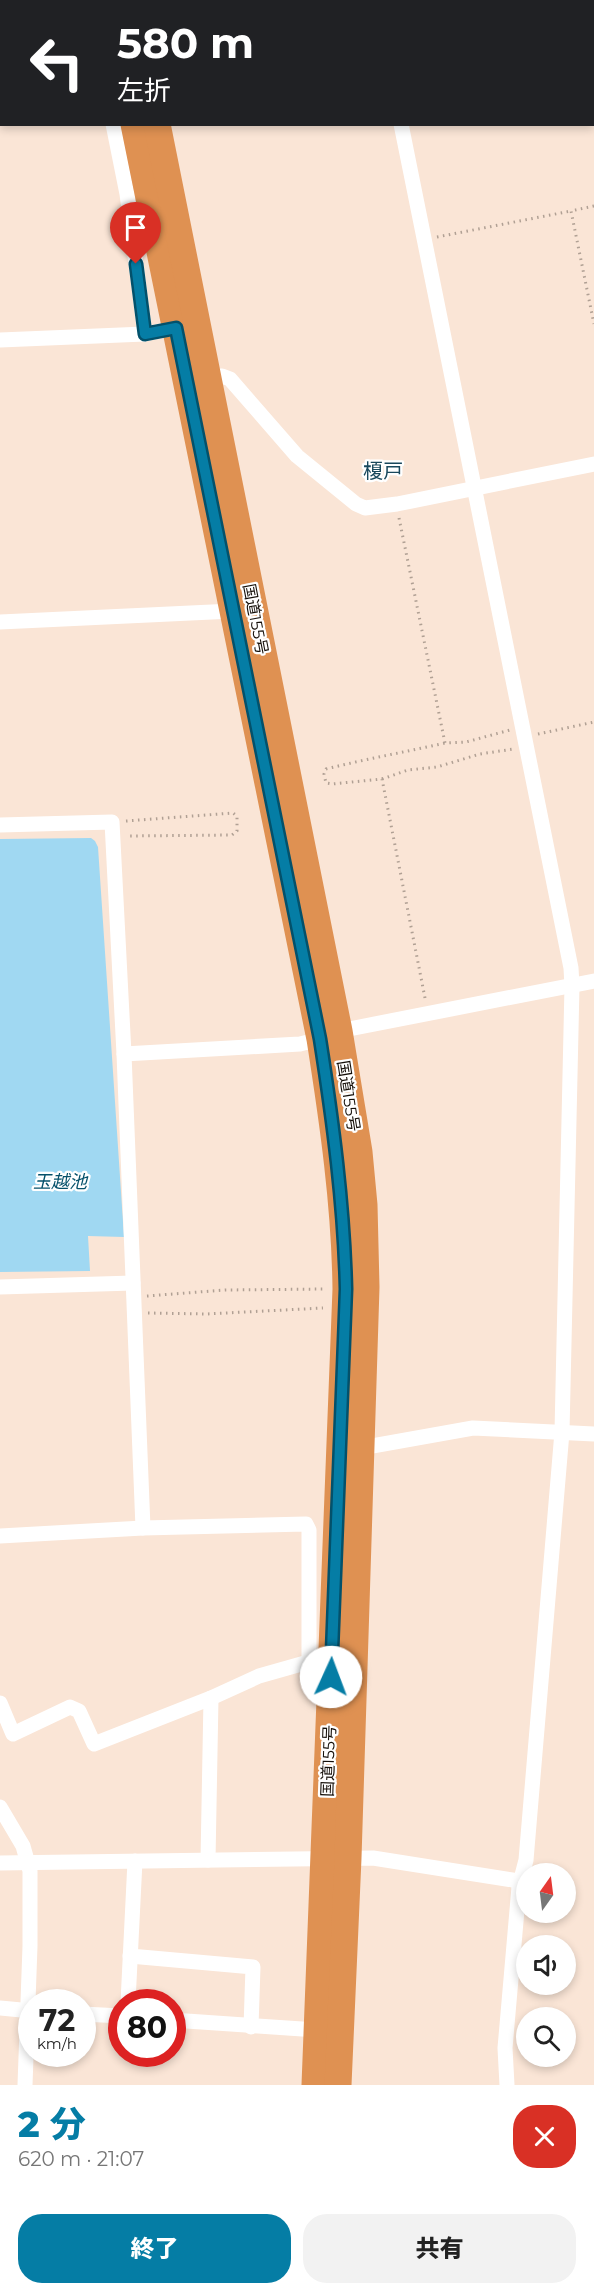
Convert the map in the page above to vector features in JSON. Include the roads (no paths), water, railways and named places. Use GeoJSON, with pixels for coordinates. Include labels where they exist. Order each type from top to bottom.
{"type":"FeatureCollection","features":[{"type":"Feature","properties":{"kind":"highway","name":"国道155号"},"geometry":{"type":"LineString","coordinates":[[135,126],[233,611],[359,1152],[364,1205],[366,1287],[362,1448],[336,1858],[317,2030],[315,2085]]}},
{"type":"Feature","properties":{"kind":"highway","name":"国道155号"},"geometry":{"type":"LineString","coordinates":[[157,126],[208,378],[330,1035],[345,1251],[335,1289],[321,1658],[336,1858],[338,2085]]}},
{"type":"Feature","properties":{"kind":"street"},"geometry":{"type":"LineString","coordinates":[[113,126],[128,194],[145,334]]}},
{"type":"Feature","properties":{"kind":"street"},"geometry":{"type":"LineString","coordinates":[[401,126],[571,968],[562,1432],[525,1863]]}},
{"type":"Feature","properties":{"kind":"street"},"geometry":{"type":"LineString","coordinates":[[0,340],[145,334],[176,328]]}},
{"type":"Feature","properties":{"kind":"street"},"geometry":{"type":"LineString","coordinates":[[208,378],[222,376],[230,379],[297,456],[356,504],[365,508],[397,504],[594,464]]}},
{"type":"Feature","properties":{"kind":"street"},"geometry":{"type":"LineString","coordinates":[[0,622],[233,611]]}},
{"type":"Feature","properties":{"kind":"street"},"geometry":{"type":"LineString","coordinates":[[0,825],[112,829],[124,1054],[143,1528]]}},
{"type":"Feature","properties":{"kind":"street"},"geometry":{"type":"LineString","coordinates":[[124,1054],[300,1044],[330,1035],[594,981]]}},
{"type":"Feature","properties":{"kind":"street"},"geometry":{"type":"LineString","coordinates":[[0,1287],[133,1290]]}},
{"type":"Feature","properties":{"kind":"street"},"geometry":{"type":"LineString","coordinates":[[362,1448],[472,1428],[594,1434]]}},
{"type":"Feature","properties":{"kind":"street"},"geometry":{"type":"LineString","coordinates":[[0,1536],[143,1528],[306,1524],[309,1530],[321,1658],[259,1676],[212,1698],[94,1744],[79,1711],[70,1707],[13,1734],[0,1703]]}},
{"type":"Feature","properties":{"kind":"street"},"geometry":{"type":"LineString","coordinates":[[208,1860],[212,1698]]}},
{"type":"Feature","properties":{"kind":"street"},"geometry":{"type":"LineString","coordinates":[[0,1807],[23,1846],[29,1862],[29,1989]]}},
{"type":"Feature","properties":{"kind":"street"},"geometry":{"type":"LineString","coordinates":[[0,1863],[373,1858],[516,1881]]}},
{"type":"Feature","properties":{"kind":"street"},"geometry":{"type":"LineString","coordinates":[[129,1989],[135,1861]]}},
{"type":"Feature","properties":{"kind":"street"},"geometry":{"type":"LineString","coordinates":[[507,2085],[505,2048],[516,1922]]}},
{"type":"Feature","properties":{"kind":"street"},"geometry":{"type":"LineString","coordinates":[[130,1956],[253,1967],[251,2027]]}},
{"type":"Feature","properties":{"kind":"street"},"geometry":{"type":"LineString","coordinates":[[0,2008],[18,2010]]}},
{"type":"Feature","properties":{"kind":"street"},"geometry":{"type":"LineString","coordinates":[[186,2021],[317,2030]]}},
{"type":"Feature","properties":{"kind":"street"},"geometry":{"type":"LineString","coordinates":[[25,2085],[26,2067]]}},
{"type":"Feature","properties":{"kind":"water","name":"玉越池"},"geometry":{"type":"Polygon","coordinates":[[[91,838],[98,847],[124,1237],[88,1236],[90,1271],[0,1272],[0,839],[91,838]]]}},
{"type":"Feature","properties":{"kind":"district","name":"榎戸"},"geometry":{"type":"Point","coordinates":[383,471]}}]}
